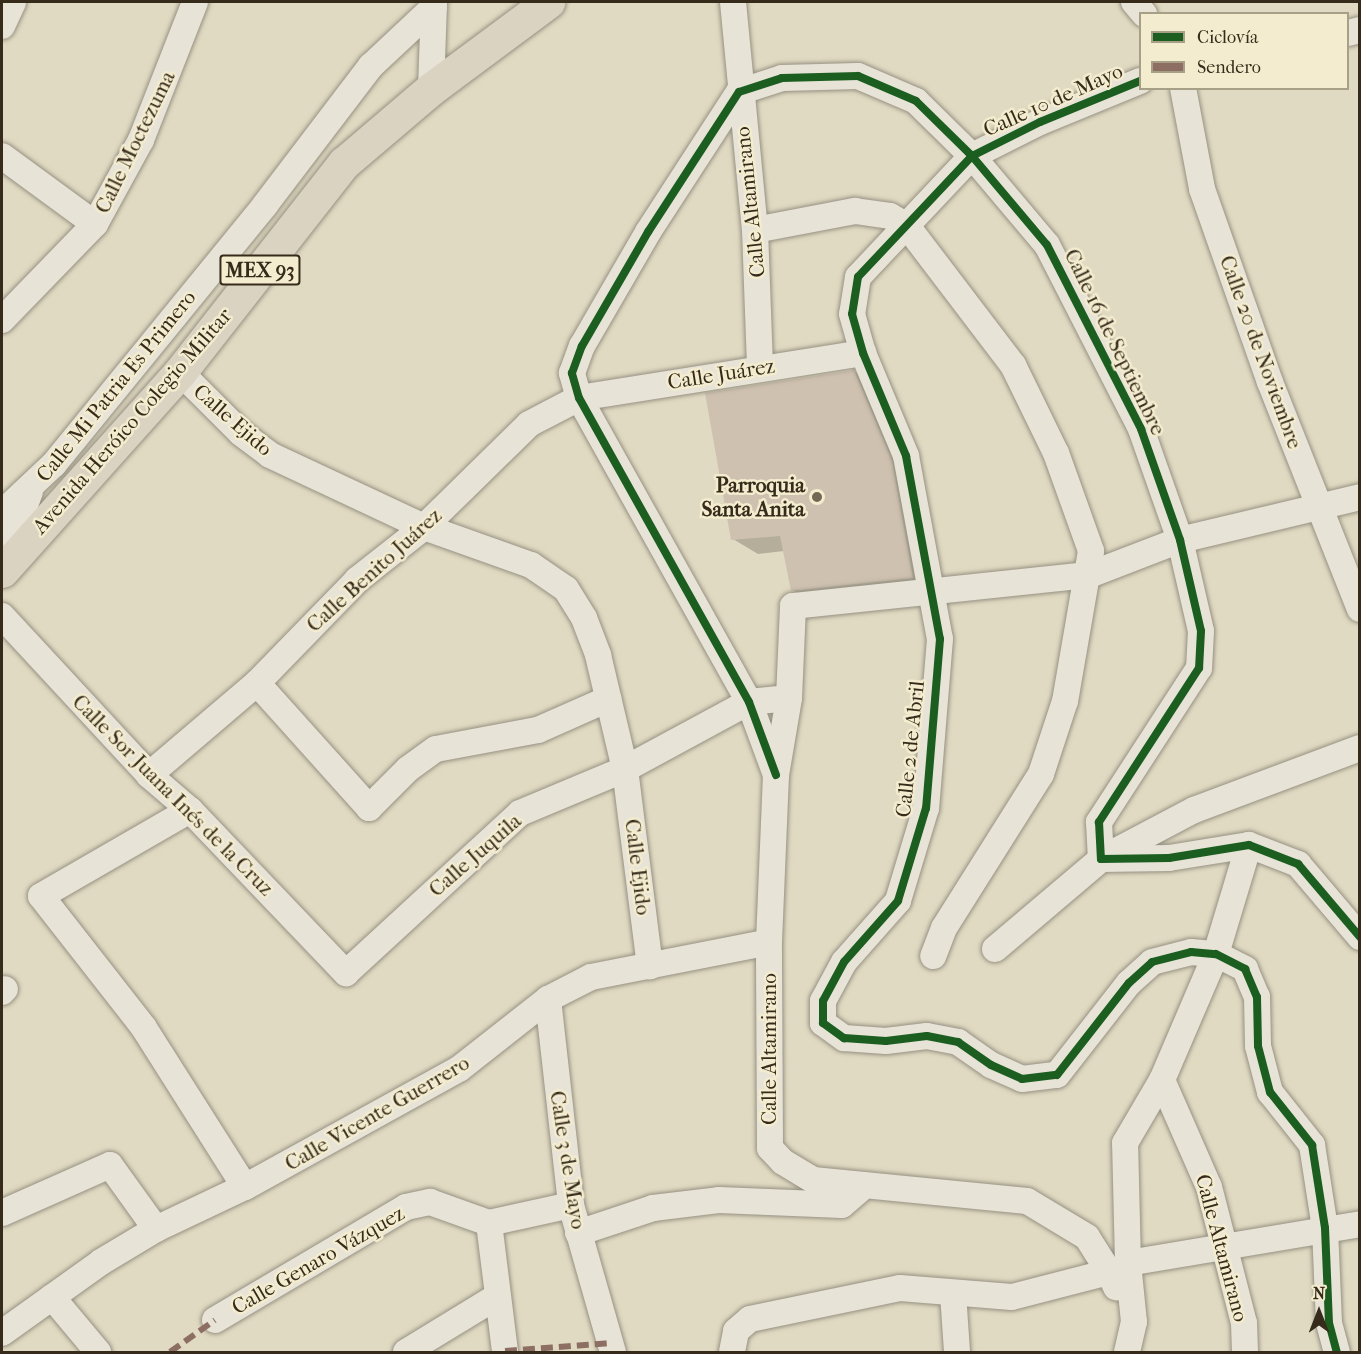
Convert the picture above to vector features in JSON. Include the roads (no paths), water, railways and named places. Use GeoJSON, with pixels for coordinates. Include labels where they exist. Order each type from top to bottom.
{"type":"FeatureCollection","features":[{"type":"Feature","properties":{"kind":"main road","name":"Avenida Heróico Colegio Militar"},"geometry":{"type":"LineString","coordinates":[[2,570],[180,372],[344,163],[431,89],[548,2]]}},
{"type":"Feature","properties":{"kind":"street"},"geometry":{"type":"LineString","coordinates":[[2,26],[13,2]]}},
{"type":"Feature","properties":{"kind":"street","name":"Calle Moctezuma"},"geometry":{"type":"LineString","coordinates":[[2,320],[95,224],[141,140],[195,2]]}},
{"type":"Feature","properties":{"kind":"street","name":"Calle Altamirano"},"geometry":{"type":"LineString","coordinates":[[733,2],[739,92],[755,230],[760,367]]}},
{"type":"Feature","properties":{"kind":"street"},"geometry":{"type":"LineString","coordinates":[[431,89],[434,4]]}},
{"type":"Feature","properties":{"kind":"street","name":"Calle Mi Patria Es Primero"},"geometry":{"type":"LineString","coordinates":[[2,513],[31,489],[265,205],[371,66],[434,4]]}},
{"type":"Feature","properties":{"kind":"street","name":"Calle 16 de Septiembre"},"geometry":{"type":"LineString","coordinates":[[739,92],[782,78],[858,76],[916,101],[972,156],[1047,245],[1141,429],[1180,540],[1201,631],[1199,668],[1099,822],[1101,859]]}},
{"type":"Feature","properties":{"kind":"street","name":"Calle 10 de Mayo"},"geometry":{"type":"LineString","coordinates":[[863,353],[852,314],[858,277],[972,156],[1040,122],[1139,81]]}},
{"type":"Feature","properties":{"kind":"street","name":"Calle 20 de Noviembre"},"geometry":{"type":"LineString","coordinates":[[1183,90],[1202,189],[1318,508],[1359,609]]}},
{"type":"Feature","properties":{"kind":"street"},"geometry":{"type":"LineString","coordinates":[[739,92],[648,232],[582,346],[572,373],[579,399],[748,702],[776,775]]}},
{"type":"Feature","properties":{"kind":"street"},"geometry":{"type":"LineString","coordinates":[[2,156],[95,224]]}},
{"type":"Feature","properties":{"kind":"street"},"geometry":{"type":"LineString","coordinates":[[755,230],[855,211],[890,216],[907,226],[1013,365],[1056,453],[1091,550],[1089,575],[1065,701],[1041,774],[1015,821],[944,928],[933,956]]}},
{"type":"Feature","properties":{"kind":"street","name":"Calle Juárez"},"geometry":{"type":"LineString","coordinates":[[579,399],[760,367],[863,353]]}},
{"type":"Feature","properties":{"kind":"street","name":"Calle 2 de Abril"},"geometry":{"type":"LineString","coordinates":[[863,353],[906,456],[934,593],[940,639],[926,808],[898,902],[844,962],[823,1001],[823,1023],[844,1038],[886,1041],[927,1035],[958,1042],[991,1065],[1022,1079],[1057,1076],[1129,983],[1152,962],[1191,952],[1216,954],[1245,969],[1257,997],[1258,1046],[1270,1092],[1312,1145],[1324,1228],[1329,1323],[1337,1353]]}},
{"type":"Feature","properties":{"kind":"street","name":"Calle Ejido"},"geometry":{"type":"LineString","coordinates":[[180,372],[241,433],[270,455],[424,527],[531,565],[566,589],[584,618],[626,769],[650,966]]}},
{"type":"Feature","properties":{"kind":"street","name":"Calle Benito Juárez"},"geometry":{"type":"LineString","coordinates":[[149,775],[257,683],[357,580],[424,527],[529,424],[579,399]]}},
{"type":"Feature","properties":{"kind":"street"},"geometry":{"type":"LineString","coordinates":[[2,548],[20,519],[31,489]]}},
{"type":"Feature","properties":{"kind":"street"},"geometry":{"type":"LineString","coordinates":[[934,593],[1089,575],[1180,540],[1359,497]]}},
{"type":"Feature","properties":{"kind":"street","name":"Calle Altamirano"},"geometry":{"type":"LineString","coordinates":[[934,593],[793,606],[789,698],[776,775],[769,942],[770,1148],[783,1162],[813,1180],[904,1186],[942,1195],[1027,1201],[1087,1237],[1119,1268]]}},
{"type":"Feature","properties":{"kind":"street","name":"Calle Sor Juana Inés de la Cruz"},"geometry":{"type":"LineString","coordinates":[[2,616],[149,775],[190,810],[346,973]]}},
{"type":"Feature","properties":{"kind":"street"},"geometry":{"type":"LineString","coordinates":[[257,683],[369,808],[408,769],[436,749],[537,730],[608,699]]}},
{"type":"Feature","properties":{"kind":"street"},"geometry":{"type":"LineString","coordinates":[[748,702],[789,698]]}},
{"type":"Feature","properties":{"kind":"street","name":"Calle Juquila"},"geometry":{"type":"LineString","coordinates":[[346,973],[520,813],[626,769],[748,702]]}},
{"type":"Feature","properties":{"kind":"street"},"geometry":{"type":"LineString","coordinates":[[995,949],[1101,859],[1194,810],[1359,748]]}},
{"type":"Feature","properties":{"kind":"street"},"geometry":{"type":"LineString","coordinates":[[190,810],[41,896],[144,1028],[245,1187]]}},
{"type":"Feature","properties":{"kind":"street"},"geometry":{"type":"LineString","coordinates":[[1101,859],[1169,858],[1249,845],[1298,864],[1359,937]]}},
{"type":"Feature","properties":{"kind":"street"},"geometry":{"type":"LineString","coordinates":[[1127,1353],[1134,1322],[1119,1268],[1125,1143],[1162,1080],[1216,954],[1249,845]]}},
{"type":"Feature","properties":{"kind":"street","name":"Calle Vicente Guerrero"},"geometry":{"type":"LineString","coordinates":[[2,1333],[52,1296],[156,1229],[245,1187],[459,1069],[548,999],[591,977],[769,942]]}},
{"type":"Feature","properties":{"kind":"street","name":"Calle 3 de Mayo"},"geometry":{"type":"LineString","coordinates":[[548,999],[571,1205],[613,1353]]}},
{"type":"Feature","properties":{"kind":"street","name":"Calle Altamirano"},"geometry":{"type":"LineString","coordinates":[[1162,1080],[1209,1186],[1244,1323],[1245,1353]]}},
{"type":"Feature","properties":{"kind":"street"},"geometry":{"type":"LineString","coordinates":[[2,1213],[110,1165],[156,1229]]}},
{"type":"Feature","properties":{"kind":"street"},"geometry":{"type":"LineString","coordinates":[[578,1233],[653,1208],[719,1200],[842,1205],[865,1185]]}},
{"type":"Feature","properties":{"kind":"street","name":"Calle Genaro Vázquez"},"geometry":{"type":"LineString","coordinates":[[215,1320],[406,1207],[430,1202],[489,1223]]}},
{"type":"Feature","properties":{"kind":"street"},"geometry":{"type":"LineString","coordinates":[[505,1353],[496,1296],[489,1223],[571,1205]]}},
{"type":"Feature","properties":{"kind":"street"},"geometry":{"type":"LineString","coordinates":[[732,1353],[736,1331],[750,1319],[900,1288],[1012,1297],[1119,1268],[1224,1244],[1359,1224]]}},
{"type":"Feature","properties":{"kind":"street"},"geometry":{"type":"LineString","coordinates":[[953,1293],[957,1353]]}},
{"type":"Feature","properties":{"kind":"street"},"geometry":{"type":"LineString","coordinates":[[52,1296],[98,1353]]}},
{"type":"Feature","properties":{"kind":"street"},"geometry":{"type":"LineString","coordinates":[[406,1353],[496,1296]]}},
{"type":"Feature","properties":{"kind":"place","name":"Parroquia Santa Anita"},"geometry":{"type":"Point","coordinates":[817,497]}}]}
